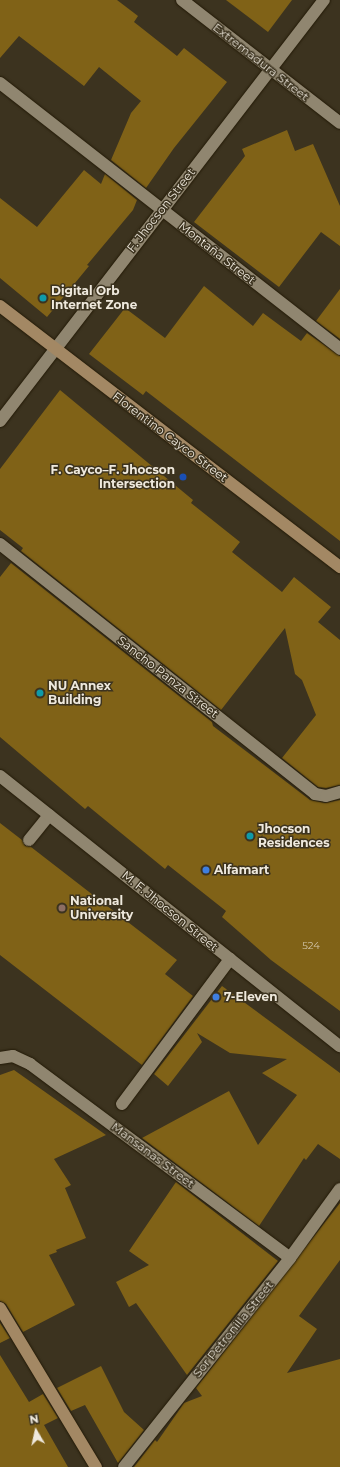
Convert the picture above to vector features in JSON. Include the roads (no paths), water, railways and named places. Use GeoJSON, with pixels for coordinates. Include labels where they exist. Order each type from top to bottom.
{"type":"FeatureCollection","features":[{"type":"Feature","properties":{"kind":"street","name":"Extremadura Street"},"geometry":{"type":"LineString","coordinates":[[182,0],[340,124]]}},
{"type":"Feature","properties":{"kind":"street","name":"F. Jhocson Street"},"geometry":{"type":"LineString","coordinates":[[0,421],[54,348],[324,0]]}},
{"type":"Feature","properties":{"kind":"street","name":"Montaña Street"},"geometry":{"type":"LineString","coordinates":[[0,83],[340,349]]}},
{"type":"Feature","properties":{"kind":"street","name":"Florentino Cayco Street"},"geometry":{"type":"LineString","coordinates":[[0,306],[340,567]]}},
{"type":"Feature","properties":{"kind":"street","name":"Sancho Panza Street"},"geometry":{"type":"LineString","coordinates":[[0,544],[315,794],[326,796],[340,792]]}},
{"type":"Feature","properties":{"kind":"street","name":"M. F. Jhocson Street"},"geometry":{"type":"LineString","coordinates":[[0,776],[340,1046]]}},
{"type":"Feature","properties":{"kind":"street"},"geometry":{"type":"LineString","coordinates":[[29,840],[49,815]]}},
{"type":"Feature","properties":{"kind":"street"},"geometry":{"type":"LineString","coordinates":[[122,1104],[230,959]]}},
{"type":"Feature","properties":{"kind":"street","name":"Mansanas Street"},"geometry":{"type":"LineString","coordinates":[[0,1058],[13,1056],[30,1064],[290,1258]]}},
{"type":"Feature","properties":{"kind":"street","name":"Sor Petronilla Street"},"geometry":{"type":"LineString","coordinates":[[124,1467],[290,1258],[340,1189]]}},
{"type":"Feature","properties":{"kind":"street"},"geometry":{"type":"LineString","coordinates":[[0,1308],[96,1467]]}},
{"type":"Feature","properties":{"kind":"place","name":"Digital Orb Internet Zone"},"geometry":{"type":"Point","coordinates":[43,298]}},
{"type":"Feature","properties":{"kind":"place","name":"F. Cayco–F. Jhocson Intersection"},"geometry":{"type":"Point","coordinates":[183,477]}},
{"type":"Feature","properties":{"kind":"place","name":"NU Annex Building"},"geometry":{"type":"Point","coordinates":[40,693]}},
{"type":"Feature","properties":{"kind":"place","name":"Jhocson Residences"},"geometry":{"type":"Point","coordinates":[250,836]}},
{"type":"Feature","properties":{"kind":"place","name":"Alfamart"},"geometry":{"type":"Point","coordinates":[206,870]}},
{"type":"Feature","properties":{"kind":"place","name":"National University"},"geometry":{"type":"Point","coordinates":[62,908]}},
{"type":"Feature","properties":{"kind":"place","name":"7-Eleven"},"geometry":{"type":"Point","coordinates":[216,997]}}]}
